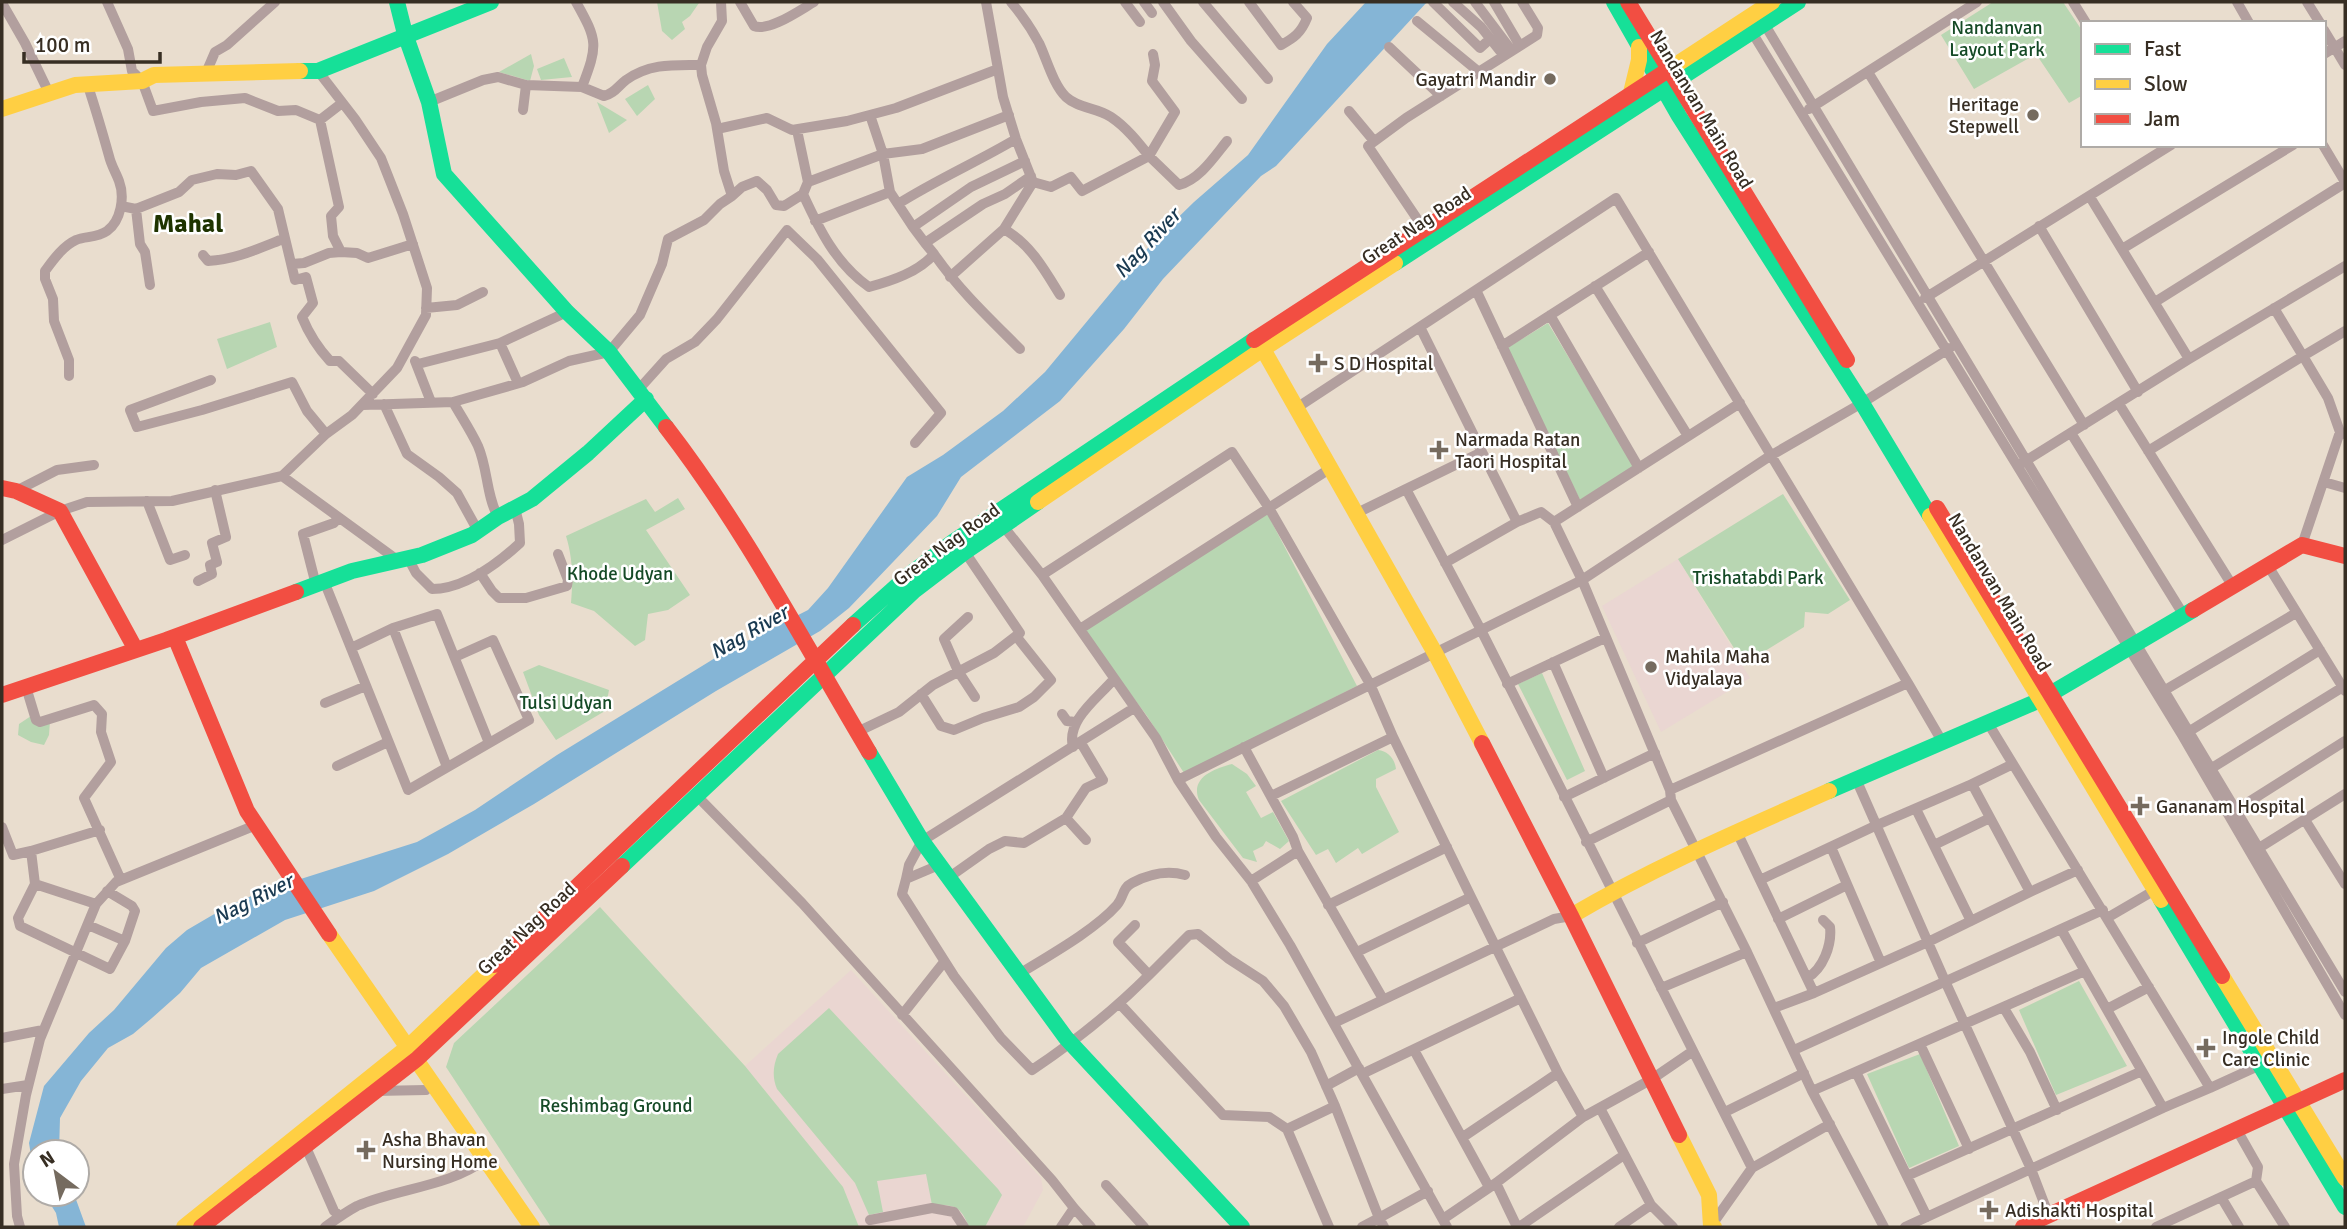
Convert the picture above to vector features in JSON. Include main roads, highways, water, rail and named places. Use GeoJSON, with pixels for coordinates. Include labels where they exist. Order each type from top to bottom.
{"type":"FeatureCollection","features":[{"type":"Feature","properties":{"kind":"main road"},"geometry":{"type":"LineString","coordinates":[[397,2],[405,34],[429,102],[444,174],[567,312],[609,352],[703,475],[922,841],[1070,1042],[1242,1227]]}},
{"type":"Feature","properties":{"kind":"main road"},"geometry":{"type":"LineString","coordinates":[[2,109],[87,83],[142,81],[154,75],[318,71],[405,34],[491,2]]}},
{"type":"Feature","properties":{"kind":"main road","name":"Nandanvan Main Road"},"geometry":{"type":"LineString","coordinates":[[1614,2],[1645,44],[1866,400],[2045,697],[2155,890],[2267,1062],[2345,1207]]}},
{"type":"Feature","properties":{"kind":"main road"},"geometry":{"type":"LineString","coordinates":[[1628,2],[1645,44],[1639,60],[1634,99],[1685,112],[1699,57],[1645,44]]}},
{"type":"Feature","properties":{"kind":"main road","name":"Great Nag Road"},"geometry":{"type":"LineString","coordinates":[[201,1227],[375,1091],[816,661],[909,575],[953,542],[1762,14],[1798,2]]}},
{"type":"Feature","properties":{"kind":"main road","name":"Great Nag Road"},"geometry":{"type":"LineString","coordinates":[[184,1227],[408,1057],[697,796],[816,661],[965,552],[1424,229],[1634,99]]}},
{"type":"Feature","properties":{"kind":"main road"},"geometry":{"type":"LineString","coordinates":[[1260,344],[1435,653],[1571,916],[1709,1195],[1711,1227]]}},
{"type":"Feature","properties":{"kind":"main road"},"geometry":{"type":"LineString","coordinates":[[2,695],[170,638],[352,571],[422,555],[454,544],[532,499],[588,453],[642,394]]}},
{"type":"Feature","properties":{"kind":"main road"},"geometry":{"type":"LineString","coordinates":[[9,489],[60,511],[136,650]]}},
{"type":"Feature","properties":{"kind":"main road"},"geometry":{"type":"LineString","coordinates":[[1571,916],[1696,849],[2045,697],[2302,545],[2345,556]]}},
{"type":"Feature","properties":{"kind":"main road"},"geometry":{"type":"LineString","coordinates":[[170,638],[230,796],[525,1226]]}},
{"type":"Feature","properties":{"kind":"main road"},"geometry":{"type":"LineString","coordinates":[[2045,697],[2267,1062]]}},
{"type":"Feature","properties":{"kind":"main road"},"geometry":{"type":"LineString","coordinates":[[408,1057],[426,1090],[482,1162]]}},
{"type":"Feature","properties":{"kind":"main road"},"geometry":{"type":"LineString","coordinates":[[2023,1227],[2043,1221],[2345,1080]]}},
{"type":"Feature","properties":{"kind":"main road"},"geometry":{"type":"LineString","coordinates":[[2292,1105],[2345,1178]]}},
{"type":"Feature","properties":{"kind":"water","name":"Nag River"},"geometry":{"type":"Polygon","coordinates":[[[1366,2],[1427,2],[1276,166],[1261,176],[1163,279],[1124,329],[1060,401],[961,477],[937,516],[849,608],[820,631],[448,854],[374,891],[285,920],[201,968],[180,993],[152,1018],[133,1034],[108,1048],[81,1081],[60,1118],[59,1138],[30,1138],[44,1086],[89,1033],[114,1010],[166,948],[187,930],[228,906],[263,891],[417,842],[475,810],[557,755],[720,655],[808,610],[828,588],[907,477],[943,455],[1003,411],[1045,372],[1152,243],[1248,155],[1327,44],[1366,2]]]}},
{"type":"Feature","properties":{"kind":"water"},"geometry":{"type":"Polygon","coordinates":[[[53,1208],[79,1208],[86,1227],[59,1227],[53,1208]]]}},
{"type":"Feature","properties":{"kind":"place","name":"Gayatri Mandir"},"geometry":{"type":"Point","coordinates":[1550,79]}},
{"type":"Feature","properties":{"kind":"place","name":"Heritage Stepwell"},"geometry":{"type":"Point","coordinates":[2033,115]}},
{"type":"Feature","properties":{"kind":"place","name":"S D Hospital"},"geometry":{"type":"Point","coordinates":[1318,363]}},
{"type":"Feature","properties":{"kind":"place","name":"Narmada Ratan Taori Hospital"},"geometry":{"type":"Point","coordinates":[1439,450]}},
{"type":"Feature","properties":{"kind":"place","name":"Mahila Maha Vidyalaya"},"geometry":{"type":"Point","coordinates":[1651,667]}},
{"type":"Feature","properties":{"kind":"place","name":"Gananam Hospital"},"geometry":{"type":"Point","coordinates":[2140,806]}},
{"type":"Feature","properties":{"kind":"place","name":"Ingole Child Care Clinic"},"geometry":{"type":"Point","coordinates":[2206,1048]}},
{"type":"Feature","properties":{"kind":"place","name":"Asha Bhavan Nursing Home"},"geometry":{"type":"Point","coordinates":[366,1150]}},
{"type":"Feature","properties":{"kind":"place","name":"Adishakti Hospital"},"geometry":{"type":"Point","coordinates":[1989,1210]}},
{"type":"Feature","properties":{"kind":"district","name":"Mahal"},"geometry":{"type":"Point","coordinates":[188,223]}},
{"type":"Feature","properties":{"kind":"park label","name":"Nandanvan Layout Park"},"geometry":{"type":"Point","coordinates":[1997,38]}},
{"type":"Feature","properties":{"kind":"park label","name":"Khode Udyan"},"geometry":{"type":"Point","coordinates":[620,573]}},
{"type":"Feature","properties":{"kind":"park label","name":"Trishatabdi Park"},"geometry":{"type":"Point","coordinates":[1758,577]}},
{"type":"Feature","properties":{"kind":"park label","name":"Tulsi Udyan"},"geometry":{"type":"Point","coordinates":[566,702]}},
{"type":"Feature","properties":{"kind":"park label","name":"Reshimbag Ground"},"geometry":{"type":"Point","coordinates":[616,1105]}}]}
